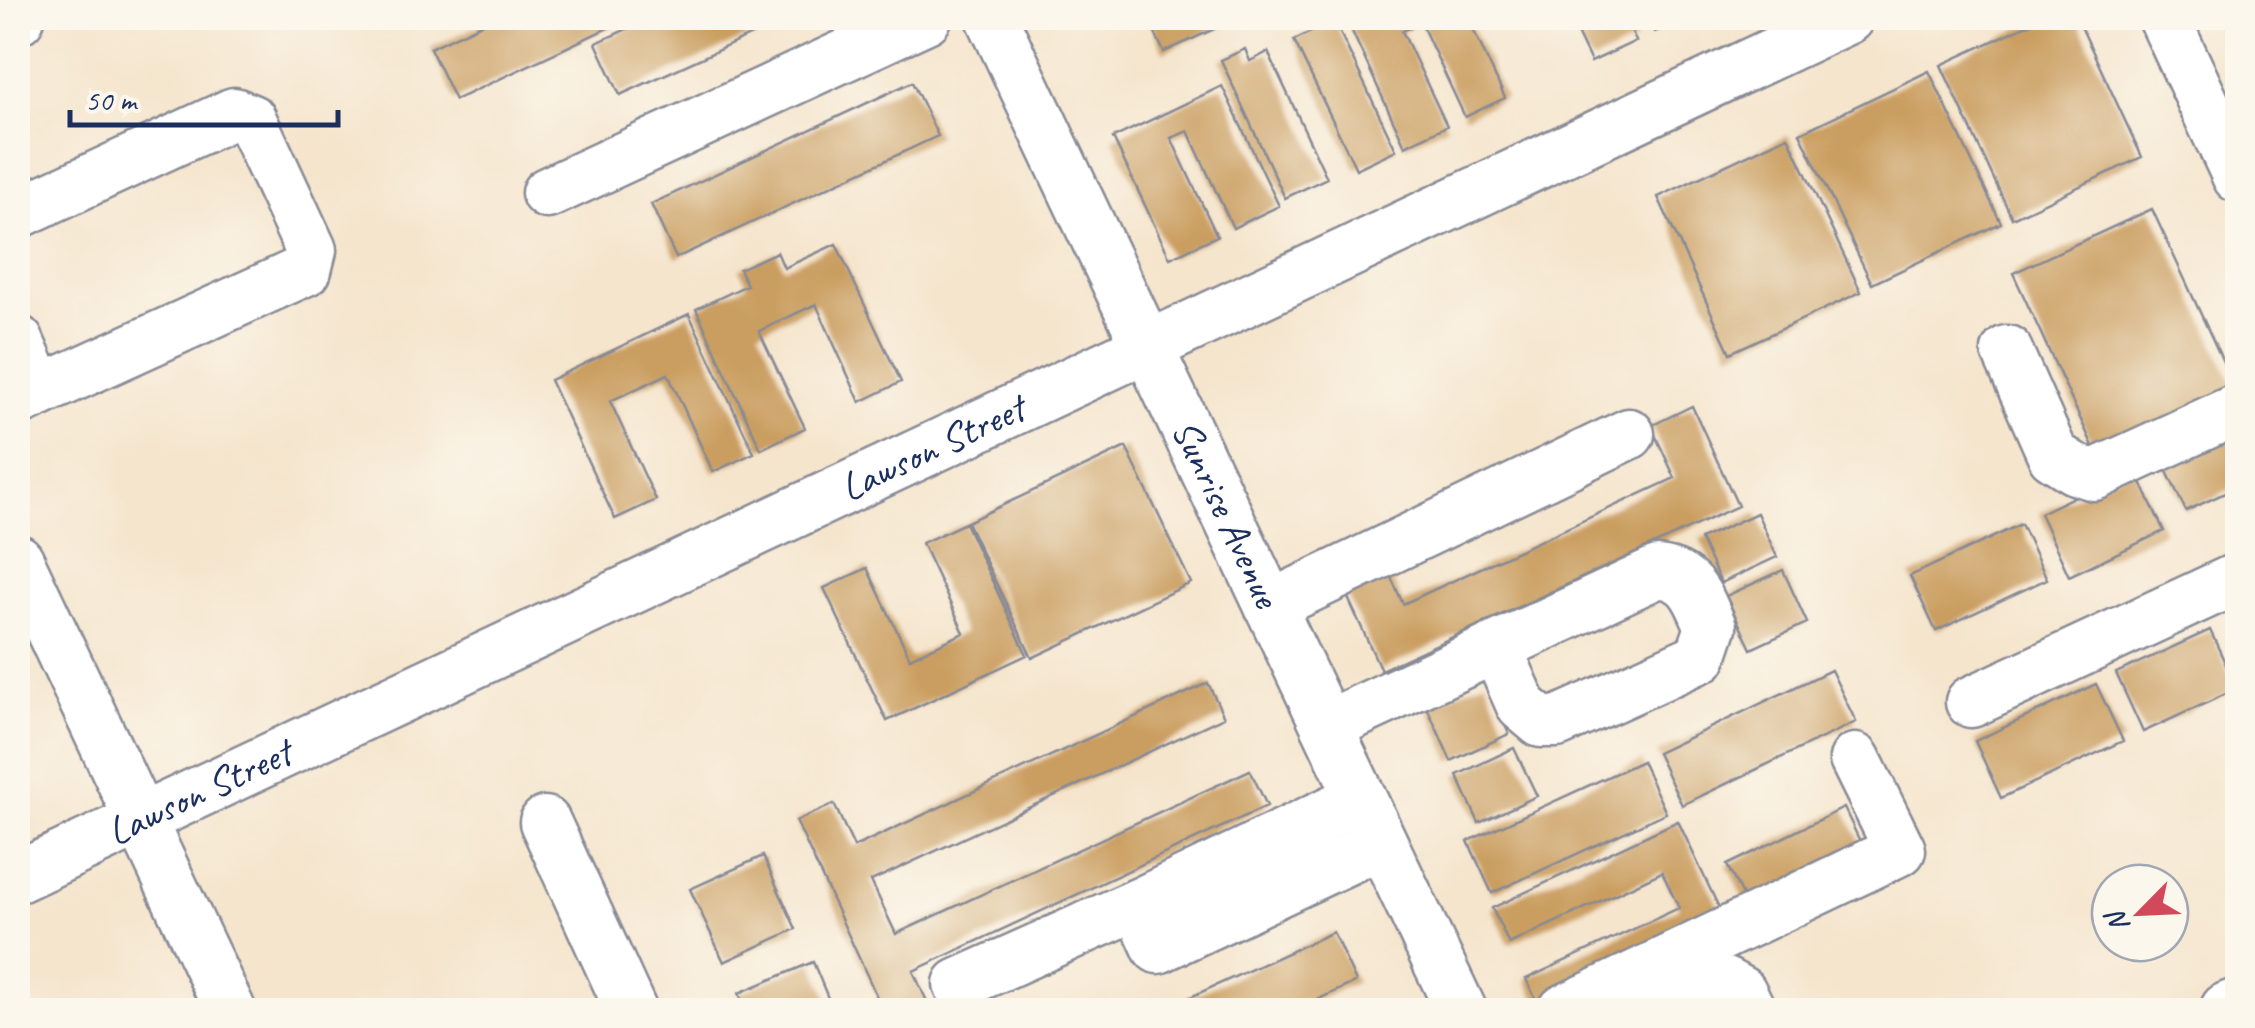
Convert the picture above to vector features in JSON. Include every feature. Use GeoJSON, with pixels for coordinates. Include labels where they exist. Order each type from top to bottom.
{"type":"FeatureCollection","features":[{"type":"Feature","properties":{"kind":"main road"},"geometry":{"type":"LineString","coordinates":[[2228,1010],[2238,1006]]}},
{"type":"Feature","properties":{"kind":"street"},"geometry":{"type":"LineString","coordinates":[[547,193],[926,18]]}},
{"type":"Feature","properties":{"kind":"street","name":"Sunrise Avenue"},"geometry":{"type":"LineString","coordinates":[[992,18],[1461,1010]]}},
{"type":"Feature","properties":{"kind":"street","name":"Lawson Street"},"geometry":{"type":"LineString","coordinates":[[18,877],[1848,18]]}},
{"type":"Feature","properties":{"kind":"street"},"geometry":{"type":"LineString","coordinates":[[2164,18],[2238,177]]}},
{"type":"Feature","properties":{"kind":"street"},"geometry":{"type":"LineString","coordinates":[[18,213],[234,113],[251,120],[311,250],[306,270],[29,396],[18,341]]}},
{"type":"Feature","properties":{"kind":"street"},"geometry":{"type":"LineString","coordinates":[[2007,351],[2054,456],[2075,469],[2094,474],[2238,409]]}},
{"type":"Feature","properties":{"kind":"street"},"geometry":{"type":"LineString","coordinates":[[1270,606],[1629,434]]}},
{"type":"Feature","properties":{"kind":"street"},"geometry":{"type":"LineString","coordinates":[[1971,702],[2238,578]]}},
{"type":"Feature","properties":{"kind":"street"},"geometry":{"type":"LineString","coordinates":[[22,579],[230,1010]]}},
{"type":"Feature","properties":{"kind":"street"},"geometry":{"type":"LineString","coordinates":[[1327,726],[1496,647]]}},
{"type":"Feature","properties":{"kind":"street"},"geometry":{"type":"LineString","coordinates":[[1564,1010],[1900,850],[1855,759]]}},
{"type":"Feature","properties":{"kind":"street"},"geometry":{"type":"LineString","coordinates":[[959,984],[1360,798]]}},
{"type":"Feature","properties":{"kind":"street"},"geometry":{"type":"LineString","coordinates":[[545,822],[632,1010]]}},
{"type":"Feature","properties":{"kind":"street"},"geometry":{"type":"LineString","coordinates":[[1138,904],[1158,948],[1382,842]]}},
{"type":"Feature","properties":{"kind":"street"},"geometry":{"type":"LineString","coordinates":[[1661,1010],[1725,984],[1742,992],[1750,1010]]}},
{"type":"Feature","properties":{"kind":"building"},"geometry":{"type":"Polygon","coordinates":[[[494,18],[629,18],[455,100],[430,48],[494,18]]]}},
{"type":"Feature","properties":{"kind":"building"},"geometry":{"type":"Polygon","coordinates":[[[651,18],[789,18],[620,95],[596,43],[651,18]]]}},
{"type":"Feature","properties":{"kind":"building"},"geometry":{"type":"Polygon","coordinates":[[[1148,18],[1238,18],[1164,52],[1148,18]]]}},
{"type":"Feature","properties":{"kind":"building"},"geometry":{"type":"Polygon","coordinates":[[[1304,18],[1333,18],[1396,150],[1356,169],[1294,40],[1311,32],[1304,18]]]}},
{"type":"Feature","properties":{"kind":"building"},"geometry":{"type":"Polygon","coordinates":[[[1369,18],[1468,18],[1505,98],[1465,117],[1421,23],[1402,31],[1447,126],[1405,146],[1350,27],[1369,18]]]}},
{"type":"Feature","properties":{"kind":"building"},"geometry":{"type":"Polygon","coordinates":[[[1570,18],[1626,18],[1636,41],[1591,62],[1570,18]]]}},
{"type":"Feature","properties":{"kind":"building"},"geometry":{"type":"Polygon","coordinates":[[[1648,18],[1687,18],[1655,32],[1648,18]]]}},
{"type":"Feature","properties":{"kind":"building"},"geometry":{"type":"Polygon","coordinates":[[[2042,18],[2077,18],[2142,157],[2012,218],[1941,65],[2042,18]]]}},
{"type":"Feature","properties":{"kind":"building"},"geometry":{"type":"Polygon","coordinates":[[[1245,49],[1250,61],[1268,52],[1327,178],[1285,198],[1221,60],[1245,49]]]}},
{"type":"Feature","properties":{"kind":"building"},"geometry":{"type":"Polygon","coordinates":[[[1929,71],[2001,223],[1872,284],[1800,133],[1929,71]]]}},
{"type":"Feature","properties":{"kind":"building"},"geometry":{"type":"Polygon","coordinates":[[[912,82],[938,136],[676,258],[651,204],[912,82]]]}},
{"type":"Feature","properties":{"kind":"building"},"geometry":{"type":"Polygon","coordinates":[[[1222,86],[1279,206],[1233,228],[1188,131],[1171,138],[1217,236],[1170,258],[1113,138],[1222,86]]]}},
{"type":"Feature","properties":{"kind":"building"},"geometry":{"type":"Polygon","coordinates":[[[1788,136],[1861,292],[1730,353],[1658,197],[1788,136]]]}},
{"type":"Feature","properties":{"kind":"building"},"geometry":{"type":"Polygon","coordinates":[[[2152,209],[2238,394],[2099,459],[2013,273],[2152,209]]]}},
{"type":"Feature","properties":{"kind":"building"},"geometry":{"type":"Polygon","coordinates":[[[836,244],[901,382],[860,402],[816,304],[759,331],[805,428],[761,449],[696,309],[747,285],[739,269],[777,252],[784,268],[836,244]]]}},
{"type":"Feature","properties":{"kind":"building"},"geometry":{"type":"Polygon","coordinates":[[[689,314],[754,453],[713,472],[668,374],[610,401],[656,500],[615,519],[550,380],[689,314]]]}},
{"type":"Feature","properties":{"kind":"building"},"geometry":{"type":"Polygon","coordinates":[[[1692,406],[1738,506],[1381,670],[1344,589],[1387,568],[1403,604],[1675,478],[1651,426],[1692,406]]]}},
{"type":"Feature","properties":{"kind":"building"},"geometry":{"type":"Polygon","coordinates":[[[2238,421],[2238,487],[2186,511],[2160,457],[2238,421]]]}},
{"type":"Feature","properties":{"kind":"building"},"geometry":{"type":"Polygon","coordinates":[[[1126,447],[1191,583],[1032,658],[967,522],[1126,447]]]}},
{"type":"Feature","properties":{"kind":"building"},"geometry":{"type":"Polygon","coordinates":[[[2134,468],[2164,531],[2069,576],[2040,513],[2134,468]]]}},
{"type":"Feature","properties":{"kind":"building"},"geometry":{"type":"Polygon","coordinates":[[[1757,513],[1777,557],[1721,583],[1700,539],[1757,513]]]}},
{"type":"Feature","properties":{"kind":"building"},"geometry":{"type":"Polygon","coordinates":[[[965,523],[1027,655],[887,721],[824,588],[867,568],[910,658],[964,633],[922,543],[965,523]]]}},
{"type":"Feature","properties":{"kind":"building"},"geometry":{"type":"Polygon","coordinates":[[[2021,524],[2047,579],[1936,631],[1910,576],[2021,524]]]}},
{"type":"Feature","properties":{"kind":"building"},"geometry":{"type":"Polygon","coordinates":[[[1783,570],[1807,623],[1751,649],[1726,596],[1783,570]]]}},
{"type":"Feature","properties":{"kind":"building"},"geometry":{"type":"Polygon","coordinates":[[[2210,630],[2237,689],[2143,732],[2116,673],[2210,630]]]}},
{"type":"Feature","properties":{"kind":"building"},"geometry":{"type":"Polygon","coordinates":[[[1831,670],[1856,722],[1682,805],[1657,753],[1831,670]]]}},
{"type":"Feature","properties":{"kind":"building"},"geometry":{"type":"Polygon","coordinates":[[[1485,680],[1509,734],[1451,761],[1427,707],[1485,680]]]}},
{"type":"Feature","properties":{"kind":"building"},"geometry":{"type":"Polygon","coordinates":[[[1208,683],[1224,717],[871,881],[896,934],[1250,770],[1267,806],[913,971],[931,1010],[883,1010],[796,821],[834,804],[854,847],[1208,683]]]}},
{"type":"Feature","properties":{"kind":"building"},"geometry":{"type":"Polygon","coordinates":[[[2096,684],[2123,741],[2001,798],[1975,741],[2096,684]]]}},
{"type":"Feature","properties":{"kind":"building"},"geometry":{"type":"Polygon","coordinates":[[[1514,748],[1537,796],[1479,823],[1457,775],[1514,748]]]}},
{"type":"Feature","properties":{"kind":"building"},"geometry":{"type":"Polygon","coordinates":[[[1642,761],[1666,813],[1492,893],[1468,841],[1642,761]]]}},
{"type":"Feature","properties":{"kind":"building"},"geometry":{"type":"Polygon","coordinates":[[[1844,808],[1867,856],[1750,912],[1727,865],[1844,808]]]}},
{"type":"Feature","properties":{"kind":"building"},"geometry":{"type":"Polygon","coordinates":[[[1678,821],[1728,927],[1541,1010],[1526,979],[1679,908],[1662,872],[1509,944],[1492,908],[1678,821]]]}},
{"type":"Feature","properties":{"kind":"building"},"geometry":{"type":"Polygon","coordinates":[[[763,856],[796,929],[724,962],[690,889],[763,856]]]}},
{"type":"Feature","properties":{"kind":"building"},"geometry":{"type":"Polygon","coordinates":[[[1333,932],[1356,982],[1295,1010],[1162,1010],[1333,932]]]}},
{"type":"Feature","properties":{"kind":"building"},"geometry":{"type":"Polygon","coordinates":[[[813,962],[833,1010],[746,1010],[739,993],[813,962]]]}}]}
